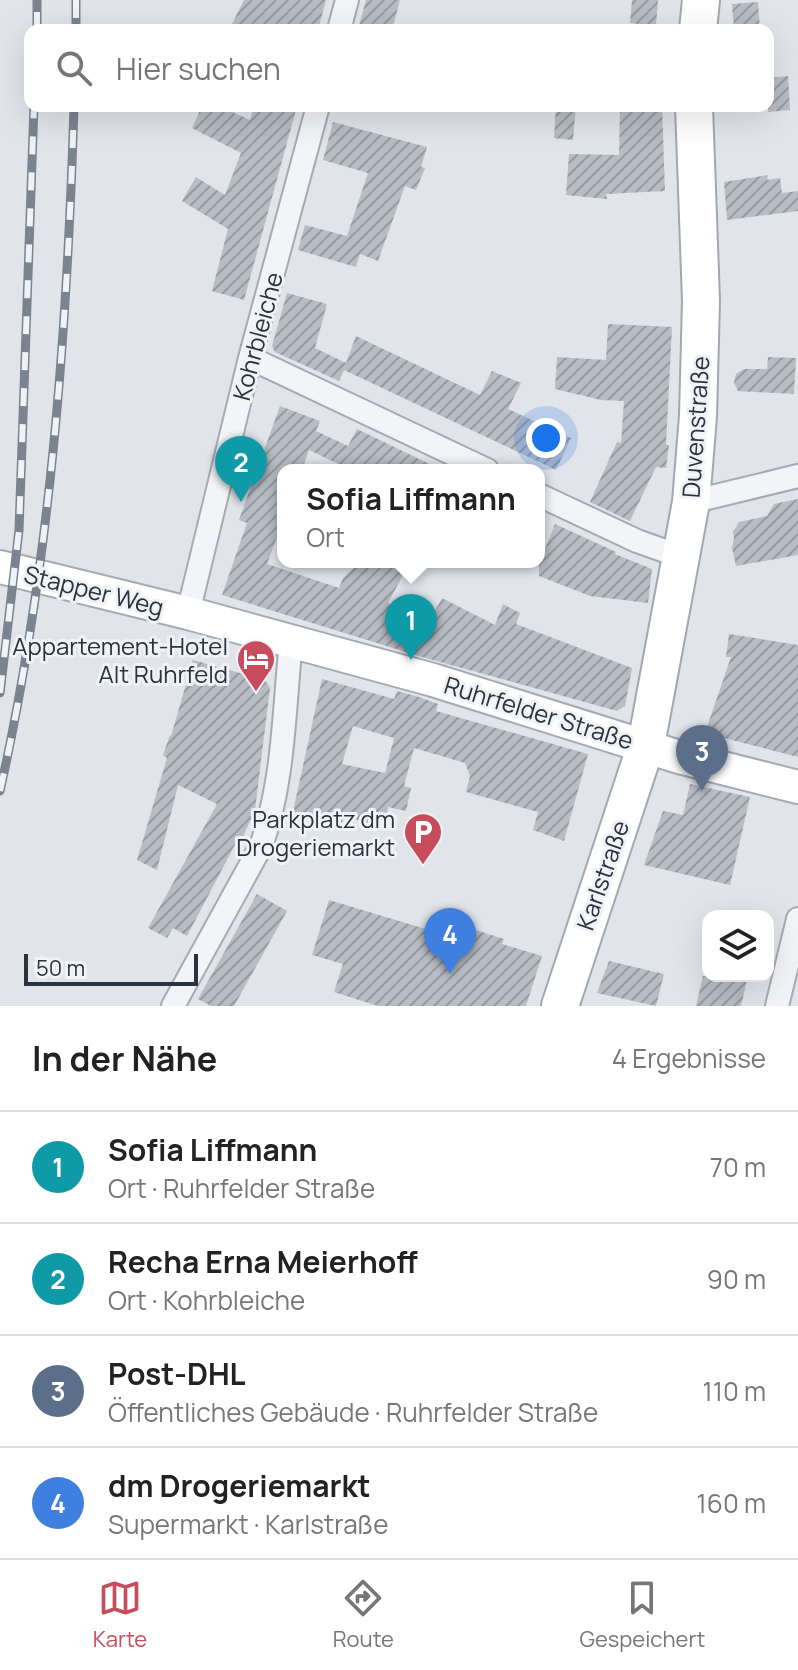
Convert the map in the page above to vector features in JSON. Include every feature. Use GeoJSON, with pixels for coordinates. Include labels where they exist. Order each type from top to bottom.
{"type":"FeatureCollection","features":[{"type":"Feature","properties":{"kind":"main road"},"geometry":{"type":"LineString","coordinates":[[699,24],[701,0]]}},
{"type":"Feature","properties":{"kind":"main road","name":"Duvenstraße"},"geometry":{"type":"LineString","coordinates":[[646,745],[691,502],[698,416],[701,301],[694,112]]}},
{"type":"Feature","properties":{"kind":"main road","name":"Stapper Weg"},"geometry":{"type":"LineString","coordinates":[[0,567],[188,613]]}},
{"type":"Feature","properties":{"kind":"main road","name":"Ruhrfelder Straße"},"geometry":{"type":"LineString","coordinates":[[188,613],[433,680],[679,757],[798,787]]}},
{"type":"Feature","properties":{"kind":"main road","name":"Karlstraße"},"geometry":{"type":"LineString","coordinates":[[560,1006],[646,745]]}},
{"type":"Feature","properties":{"kind":"street"},"geometry":{"type":"LineString","coordinates":[[341,24],[347,0]]}},
{"type":"Feature","properties":{"kind":"street","name":"Kohrbleiche"},"geometry":{"type":"LineString","coordinates":[[188,613],[250,358],[316,112]]}},
{"type":"Feature","properties":{"kind":"street"},"geometry":{"type":"LineString","coordinates":[[250,358],[474,464]]}},
{"type":"Feature","properties":{"kind":"street"},"geometry":{"type":"LineString","coordinates":[[691,502],[798,476]]}},
{"type":"Feature","properties":{"kind":"street"},"geometry":{"type":"LineString","coordinates":[[545,498],[637,541],[682,557]]}},
{"type":"Feature","properties":{"kind":"street"},"geometry":{"type":"LineString","coordinates":[[173,1006],[261,846],[270,820],[291,641]]}},
{"type":"Feature","properties":{"kind":"street"},"geometry":{"type":"LineString","coordinates":[[777,1006],[798,919]]}},
{"type":"Feature","properties":{"kind":"building"},"geometry":{"type":"Polygon","coordinates":[[[244,0],[326,0],[320,24],[232,24],[244,0]]]}},
{"type":"Feature","properties":{"kind":"building"},"geometry":{"type":"Polygon","coordinates":[[[366,0],[400,0],[394,24],[360,24],[366,0]]]}},
{"type":"Feature","properties":{"kind":"building"},"geometry":{"type":"Polygon","coordinates":[[[632,0],[658,0],[656,24],[630,23],[632,0]]]}},
{"type":"Feature","properties":{"kind":"building"},"geometry":{"type":"Polygon","coordinates":[[[758,2],[760,24],[734,24],[732,4],[758,2]]]}},
{"type":"Feature","properties":{"kind":"building"},"geometry":{"type":"Polygon","coordinates":[[[788,76],[790,110],[774,111],[774,77],[788,76]]]}},
{"type":"Feature","properties":{"kind":"building"},"geometry":{"type":"Polygon","coordinates":[[[199,112],[232,112],[250,120],[252,112],[295,112],[244,300],[212,291],[228,229],[182,201],[196,177],[225,195],[241,153],[192,128],[199,112]]]}},
{"type":"Feature","properties":{"kind":"building"},"geometry":{"type":"Polygon","coordinates":[[[556,112],[575,112],[573,140],[554,138],[556,112]]]}},
{"type":"Feature","properties":{"kind":"building"},"geometry":{"type":"Polygon","coordinates":[[[620,112],[662,112],[665,191],[606,194],[607,199],[566,195],[569,154],[619,155],[620,112]]]}},
{"type":"Feature","properties":{"kind":"building"},"geometry":{"type":"Polygon","coordinates":[[[333,122],[427,147],[421,167],[425,168],[416,190],[405,186],[378,261],[360,254],[356,267],[298,250],[305,225],[347,236],[368,173],[323,160],[333,122]]]}},
{"type":"Feature","properties":{"kind":"building"},"geometry":{"type":"Polygon","coordinates":[[[768,175],[767,180],[780,178],[782,193],[798,191],[798,211],[727,220],[724,182],[768,175]]]}},
{"type":"Feature","properties":{"kind":"building"},"geometry":{"type":"Polygon","coordinates":[[[287,293],[327,304],[315,348],[346,363],[356,336],[480,395],[492,371],[521,383],[508,409],[571,438],[556,470],[344,370],[339,381],[275,352],[272,346],[287,293]]]}},
{"type":"Feature","properties":{"kind":"building"},"geometry":{"type":"Polygon","coordinates":[[[608,324],[672,327],[666,468],[656,467],[630,521],[590,502],[617,442],[621,443],[624,401],[601,400],[555,389],[557,357],[606,360],[608,324]]]}},
{"type":"Feature","properties":{"kind":"building"},"geometry":{"type":"Polygon","coordinates":[[[768,357],[796,358],[794,394],[738,391],[734,383],[736,374],[744,369],[767,369],[768,357]]]}},
{"type":"Feature","properties":{"kind":"building"},"geometry":{"type":"Polygon","coordinates":[[[280,406],[320,421],[316,431],[348,446],[357,429],[430,464],[338,464],[309,450],[304,464],[277,464],[277,537],[267,564],[339,588],[343,578],[354,568],[407,568],[388,603],[430,620],[442,598],[495,625],[503,604],[520,613],[516,624],[632,668],[625,706],[617,711],[422,657],[222,595],[247,523],[239,520],[280,406]]]}},
{"type":"Feature","properties":{"kind":"building"},"geometry":{"type":"Polygon","coordinates":[[[798,499],[798,555],[736,566],[732,548],[733,532],[739,522],[767,516],[774,504],[798,499]]]}},
{"type":"Feature","properties":{"kind":"building"},"geometry":{"type":"Polygon","coordinates":[[[555,524],[652,569],[648,603],[590,596],[539,576],[539,568],[545,568],[545,549],[555,524]]]}},
{"type":"Feature","properties":{"kind":"building"},"geometry":{"type":"Polygon","coordinates":[[[729,634],[798,645],[798,757],[705,733],[731,657],[726,657],[729,634]]]}},
{"type":"Feature","properties":{"kind":"building"},"geometry":{"type":"Polygon","coordinates":[[[193,660],[265,680],[270,688],[255,810],[241,841],[238,839],[187,936],[173,928],[167,938],[148,928],[217,804],[178,785],[157,870],[137,860],[167,758],[163,755],[193,660]]]}},
{"type":"Feature","properties":{"kind":"building"},"geometry":{"type":"Polygon","coordinates":[[[322,679],[394,699],[397,691],[419,697],[438,704],[436,711],[588,754],[564,841],[533,830],[538,812],[466,792],[470,776],[465,763],[414,748],[404,786],[411,788],[406,811],[388,807],[386,817],[370,813],[367,824],[346,815],[339,827],[292,816],[322,679]],[[353,726],[342,764],[385,773],[394,738],[353,726]]]}},
{"type":"Feature","properties":{"kind":"building"},"geometry":{"type":"Polygon","coordinates":[[[690,784],[750,797],[730,885],[644,865],[663,811],[683,815],[690,784]]]}},
{"type":"Feature","properties":{"kind":"building"},"geometry":{"type":"Polygon","coordinates":[[[257,894],[287,911],[234,1006],[211,1006],[198,999],[257,894]]]}},
{"type":"Feature","properties":{"kind":"building"},"geometry":{"type":"Polygon","coordinates":[[[329,900],[429,930],[433,916],[504,939],[502,944],[542,956],[526,1006],[378,1006],[334,992],[343,964],[312,955],[329,900]]]}},
{"type":"Feature","properties":{"kind":"building"},"geometry":{"type":"Polygon","coordinates":[[[609,961],[664,974],[656,1006],[597,993],[609,961]]]}},
{"type":"Feature","properties":{"kind":"building"},"geometry":{"type":"Polygon","coordinates":[[[702,980],[747,982],[741,1006],[696,1006],[702,980]]]}},
{"type":"Feature","properties":{"kind":"railway"},"geometry":{"type":"LineString","coordinates":[[37,0],[37,24]]}},
{"type":"Feature","properties":{"kind":"railway"},"geometry":{"type":"LineString","coordinates":[[76,0],[76,24]]}},
{"type":"Feature","properties":{"kind":"railway"},"geometry":{"type":"LineString","coordinates":[[0,693],[19,530],[34,112]]}},
{"type":"Feature","properties":{"kind":"railway"},"geometry":{"type":"LineString","coordinates":[[0,791],[32,621],[44,536],[61,364],[74,112]]}},
{"type":"Feature","properties":{"kind":"place","name":"Recha Erna Meierhoff"},"geometry":{"type":"Point","coordinates":[241,502]}},
{"type":"Feature","properties":{"kind":"place","name":"Sofia Liffmann"},"geometry":{"type":"Point","coordinates":[411,660]}},
{"type":"Feature","properties":{"kind":"place","name":"Appartement-Hotel Alt Ruhrfeld"},"geometry":{"type":"Point","coordinates":[256,693]}},
{"type":"Feature","properties":{"kind":"place","name":"Post-DHL"},"geometry":{"type":"Point","coordinates":[702,791]}},
{"type":"Feature","properties":{"kind":"place","name":"Parkplatz dm Drogeriemarkt"},"geometry":{"type":"Point","coordinates":[423,866]}},
{"type":"Feature","properties":{"kind":"place","name":"dm Drogeriemarkt"},"geometry":{"type":"Point","coordinates":[450,974]}}]}
